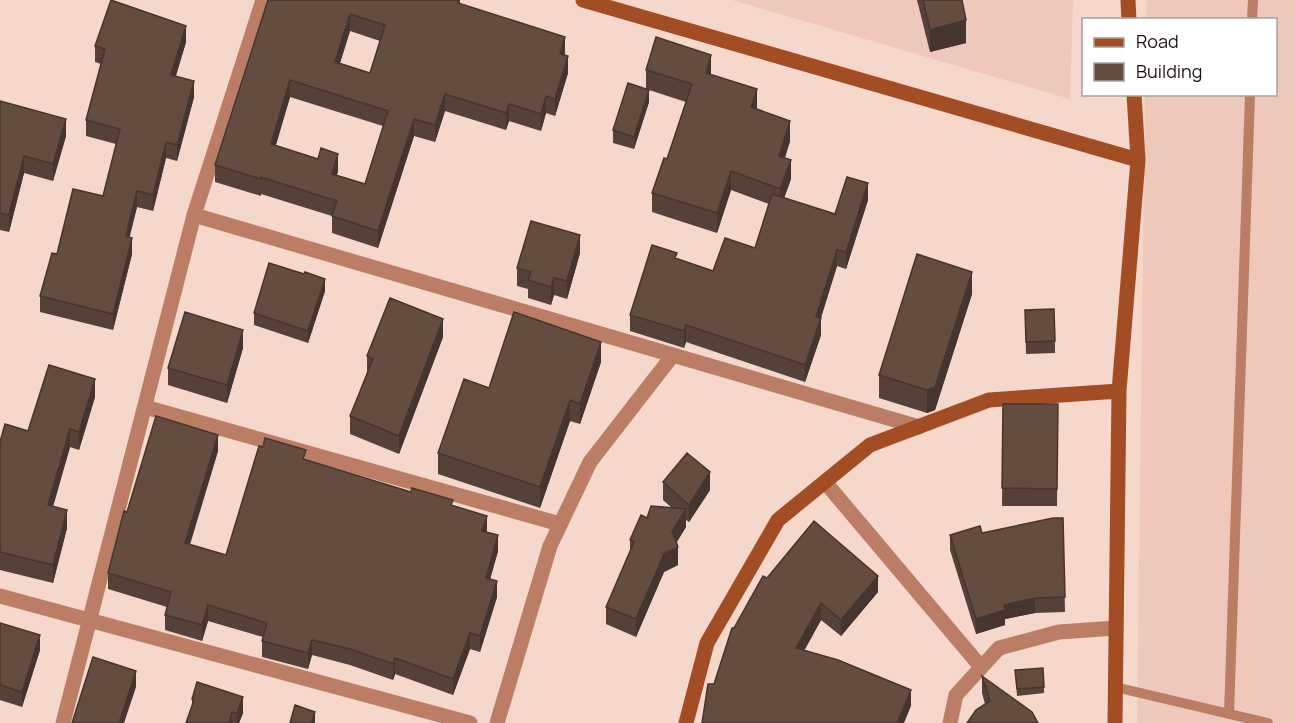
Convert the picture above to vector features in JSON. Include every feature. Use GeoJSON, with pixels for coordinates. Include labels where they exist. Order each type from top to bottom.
{"type":"FeatureCollection","features":[{"type":"Feature","properties":{"kind":"street"},"geometry":{"type":"LineString","coordinates":[[63,723],[194,215],[263,0]]}},
{"type":"Feature","properties":{"kind":"street"},"geometry":{"type":"LineString","coordinates":[[583,0],[1138,160]]}},
{"type":"Feature","properties":{"kind":"street"},"geometry":{"type":"LineString","coordinates":[[1128,0],[1129,18]]}},
{"type":"Feature","properties":{"kind":"street"},"geometry":{"type":"LineString","coordinates":[[1114,723],[1119,391],[1138,160],[1134,96]]}},
{"type":"Feature","properties":{"kind":"street"},"geometry":{"type":"LineString","coordinates":[[194,215],[919,427]]}},
{"type":"Feature","properties":{"kind":"street"},"geometry":{"type":"LineString","coordinates":[[497,723],[550,546],[560,524],[590,462],[673,355]]}},
{"type":"Feature","properties":{"kind":"street"},"geometry":{"type":"LineString","coordinates":[[686,723],[707,643],[778,520],[870,445],[989,400],[1119,391]]}},
{"type":"Feature","properties":{"kind":"street"},"geometry":{"type":"LineString","coordinates":[[145,408],[560,524]]}},
{"type":"Feature","properties":{"kind":"street"},"geometry":{"type":"LineString","coordinates":[[825,482],[981,667]]}},
{"type":"Feature","properties":{"kind":"street"},"geometry":{"type":"LineString","coordinates":[[0,596],[471,723]]}},
{"type":"Feature","properties":{"kind":"street"},"geometry":{"type":"LineString","coordinates":[[950,723],[956,695],[999,648],[1059,632],[1116,628]]}},
{"type":"Feature","properties":{"kind":"lane"},"geometry":{"type":"LineString","coordinates":[[1252,18],[1253,0]]}},
{"type":"Feature","properties":{"kind":"lane"},"geometry":{"type":"LineString","coordinates":[[1229,714],[1250,96]]}},
{"type":"Feature","properties":{"kind":"lane"},"geometry":{"type":"LineString","coordinates":[[1115,687],[1268,723]]}},
{"type":"Feature","properties":{"kind":"shaded area"},"geometry":{"type":"Polygon","coordinates":[[[732,0],[1073,0],[1070,99],[732,0]]]}},
{"type":"Feature","properties":{"kind":"shaded area"},"geometry":{"type":"Polygon","coordinates":[[[1147,0],[1295,0],[1295,723],[1137,723],[1145,96],[1277,96],[1277,18],[1146,18],[1147,0]]]}},
{"type":"Feature","properties":{"kind":"building"},"geometry":{"type":"Polygon","coordinates":[[[111,0],[186,26],[171,75],[194,81],[177,145],[166,142],[153,195],[137,191],[126,236],[132,238],[113,314],[40,296],[52,253],[57,254],[73,189],[103,196],[120,129],[86,120],[105,49],[95,46],[111,0]]]}},
{"type":"Feature","properties":{"kind":"building"},"geometry":{"type":"Polygon","coordinates":[[[268,0],[459,0],[458,3],[565,37],[560,54],[568,56],[555,99],[546,96],[541,114],[509,104],[506,113],[445,94],[435,125],[414,119],[378,231],[332,216],[337,201],[215,165],[268,0]],[[350,14],[335,62],[370,73],[385,25],[350,14]],[[290,80],[271,144],[318,159],[321,148],[338,154],[332,174],[365,184],[388,111],[290,80]]]}},
{"type":"Feature","properties":{"kind":"building"},"geometry":{"type":"Polygon","coordinates":[[[923,0],[962,0],[966,20],[930,30],[923,0]]]}},
{"type":"Feature","properties":{"kind":"building"},"geometry":{"type":"Polygon","coordinates":[[[656,37],[711,55],[706,73],[757,89],[751,107],[790,121],[779,156],[791,160],[780,189],[731,171],[717,213],[652,193],[664,158],[667,159],[692,84],[646,70],[656,37]]]}},
{"type":"Feature","properties":{"kind":"building"},"geometry":{"type":"Polygon","coordinates":[[[628,83],[649,90],[634,137],[613,130],[628,83]]]}},
{"type":"Feature","properties":{"kind":"building"},"geometry":{"type":"Polygon","coordinates":[[[0,101],[66,119],[53,164],[24,156],[9,215],[0,213],[0,101]]]}},
{"type":"Feature","properties":{"kind":"building"},"geometry":{"type":"Polygon","coordinates":[[[847,177],[868,183],[846,252],[837,250],[816,317],[821,318],[805,365],[686,325],[684,331],[630,315],[652,245],[677,253],[675,258],[713,271],[725,238],[755,248],[772,194],[835,214],[847,177]]]}},
{"type":"Feature","properties":{"kind":"building"},"geometry":{"type":"Polygon","coordinates":[[[531,221],[580,235],[567,281],[554,278],[551,287],[528,280],[531,272],[517,268],[531,221]]]}},
{"type":"Feature","properties":{"kind":"building"},"geometry":{"type":"Polygon","coordinates":[[[917,254],[972,272],[935,387],[927,390],[879,375],[917,254]]]}},
{"type":"Feature","properties":{"kind":"building"},"geometry":{"type":"Polygon","coordinates":[[[269,263],[325,279],[308,331],[254,313],[269,263]]]}},
{"type":"Feature","properties":{"kind":"building"},"geometry":{"type":"Polygon","coordinates":[[[390,298],[443,319],[399,436],[350,416],[373,359],[367,356],[390,298]]]}},
{"type":"Feature","properties":{"kind":"building"},"geometry":{"type":"Polygon","coordinates":[[[1054,309],[1055,341],[1026,342],[1025,310],[1054,309]]]}},
{"type":"Feature","properties":{"kind":"building"},"geometry":{"type":"Polygon","coordinates":[[[185,312],[243,330],[227,385],[168,368],[185,312]]]}},
{"type":"Feature","properties":{"kind":"building"},"geometry":{"type":"Polygon","coordinates":[[[514,312],[601,342],[580,404],[570,400],[540,487],[438,453],[464,379],[489,388],[514,312]]]}},
{"type":"Feature","properties":{"kind":"building"},"geometry":{"type":"Polygon","coordinates":[[[49,365],[95,379],[79,432],[70,429],[48,505],[67,510],[53,565],[0,552],[0,442],[5,424],[28,431],[49,365]]]}},
{"type":"Feature","properties":{"kind":"building"},"geometry":{"type":"Polygon","coordinates":[[[1003,404],[1058,404],[1057,489],[1002,488],[1003,404]]]}},
{"type":"Feature","properties":{"kind":"building"},"geometry":{"type":"Polygon","coordinates":[[[156,416],[218,435],[185,543],[226,555],[259,446],[263,447],[265,438],[306,450],[303,459],[411,492],[412,488],[453,500],[451,505],[487,516],[482,531],[498,535],[486,578],[497,581],[480,636],[470,633],[453,679],[395,658],[393,664],[350,649],[312,640],[308,653],[262,641],[267,623],[208,605],[202,625],[165,615],[171,592],[108,573],[124,511],[127,512],[156,416]]]}},
{"type":"Feature","properties":{"kind":"building"},"geometry":{"type":"Polygon","coordinates":[[[687,453],[710,472],[689,505],[663,482],[687,453]]]}},
{"type":"Feature","properties":{"kind":"building"},"geometry":{"type":"Polygon","coordinates":[[[651,506],[686,509],[672,531],[678,547],[664,554],[636,619],[606,607],[634,542],[630,540],[641,515],[647,518],[651,506]]]}},
{"type":"Feature","properties":{"kind":"building"},"geometry":{"type":"Polygon","coordinates":[[[1053,518],[1063,518],[1065,597],[1035,598],[1004,605],[1005,610],[976,619],[950,535],[980,526],[982,533],[1053,518]]]}},
{"type":"Feature","properties":{"kind":"building"},"geometry":{"type":"Polygon","coordinates":[[[814,521],[878,576],[841,620],[821,603],[796,648],[838,660],[911,690],[897,723],[702,723],[708,684],[714,684],[732,628],[763,576],[767,578],[814,521]]]}},
{"type":"Feature","properties":{"kind":"building"},"geometry":{"type":"Polygon","coordinates":[[[0,623],[40,635],[22,692],[0,685],[0,623]]]}},
{"type":"Feature","properties":{"kind":"building"},"geometry":{"type":"Polygon","coordinates":[[[93,657],[136,671],[119,723],[72,723],[93,657]]]}},
{"type":"Feature","properties":{"kind":"building"},"geometry":{"type":"Polygon","coordinates":[[[1043,668],[1044,687],[1017,689],[1015,670],[1043,668]]]}},
{"type":"Feature","properties":{"kind":"building"},"geometry":{"type":"Polygon","coordinates":[[[982,676],[1032,712],[1038,723],[967,723],[976,710],[990,701],[982,676]]]}},
{"type":"Feature","properties":{"kind":"building"},"geometry":{"type":"Polygon","coordinates":[[[197,682],[243,697],[237,713],[232,712],[229,723],[186,723],[197,682]]]}},
{"type":"Feature","properties":{"kind":"building"},"geometry":{"type":"Polygon","coordinates":[[[295,705],[315,712],[311,723],[290,723],[295,705]]]}}]}
